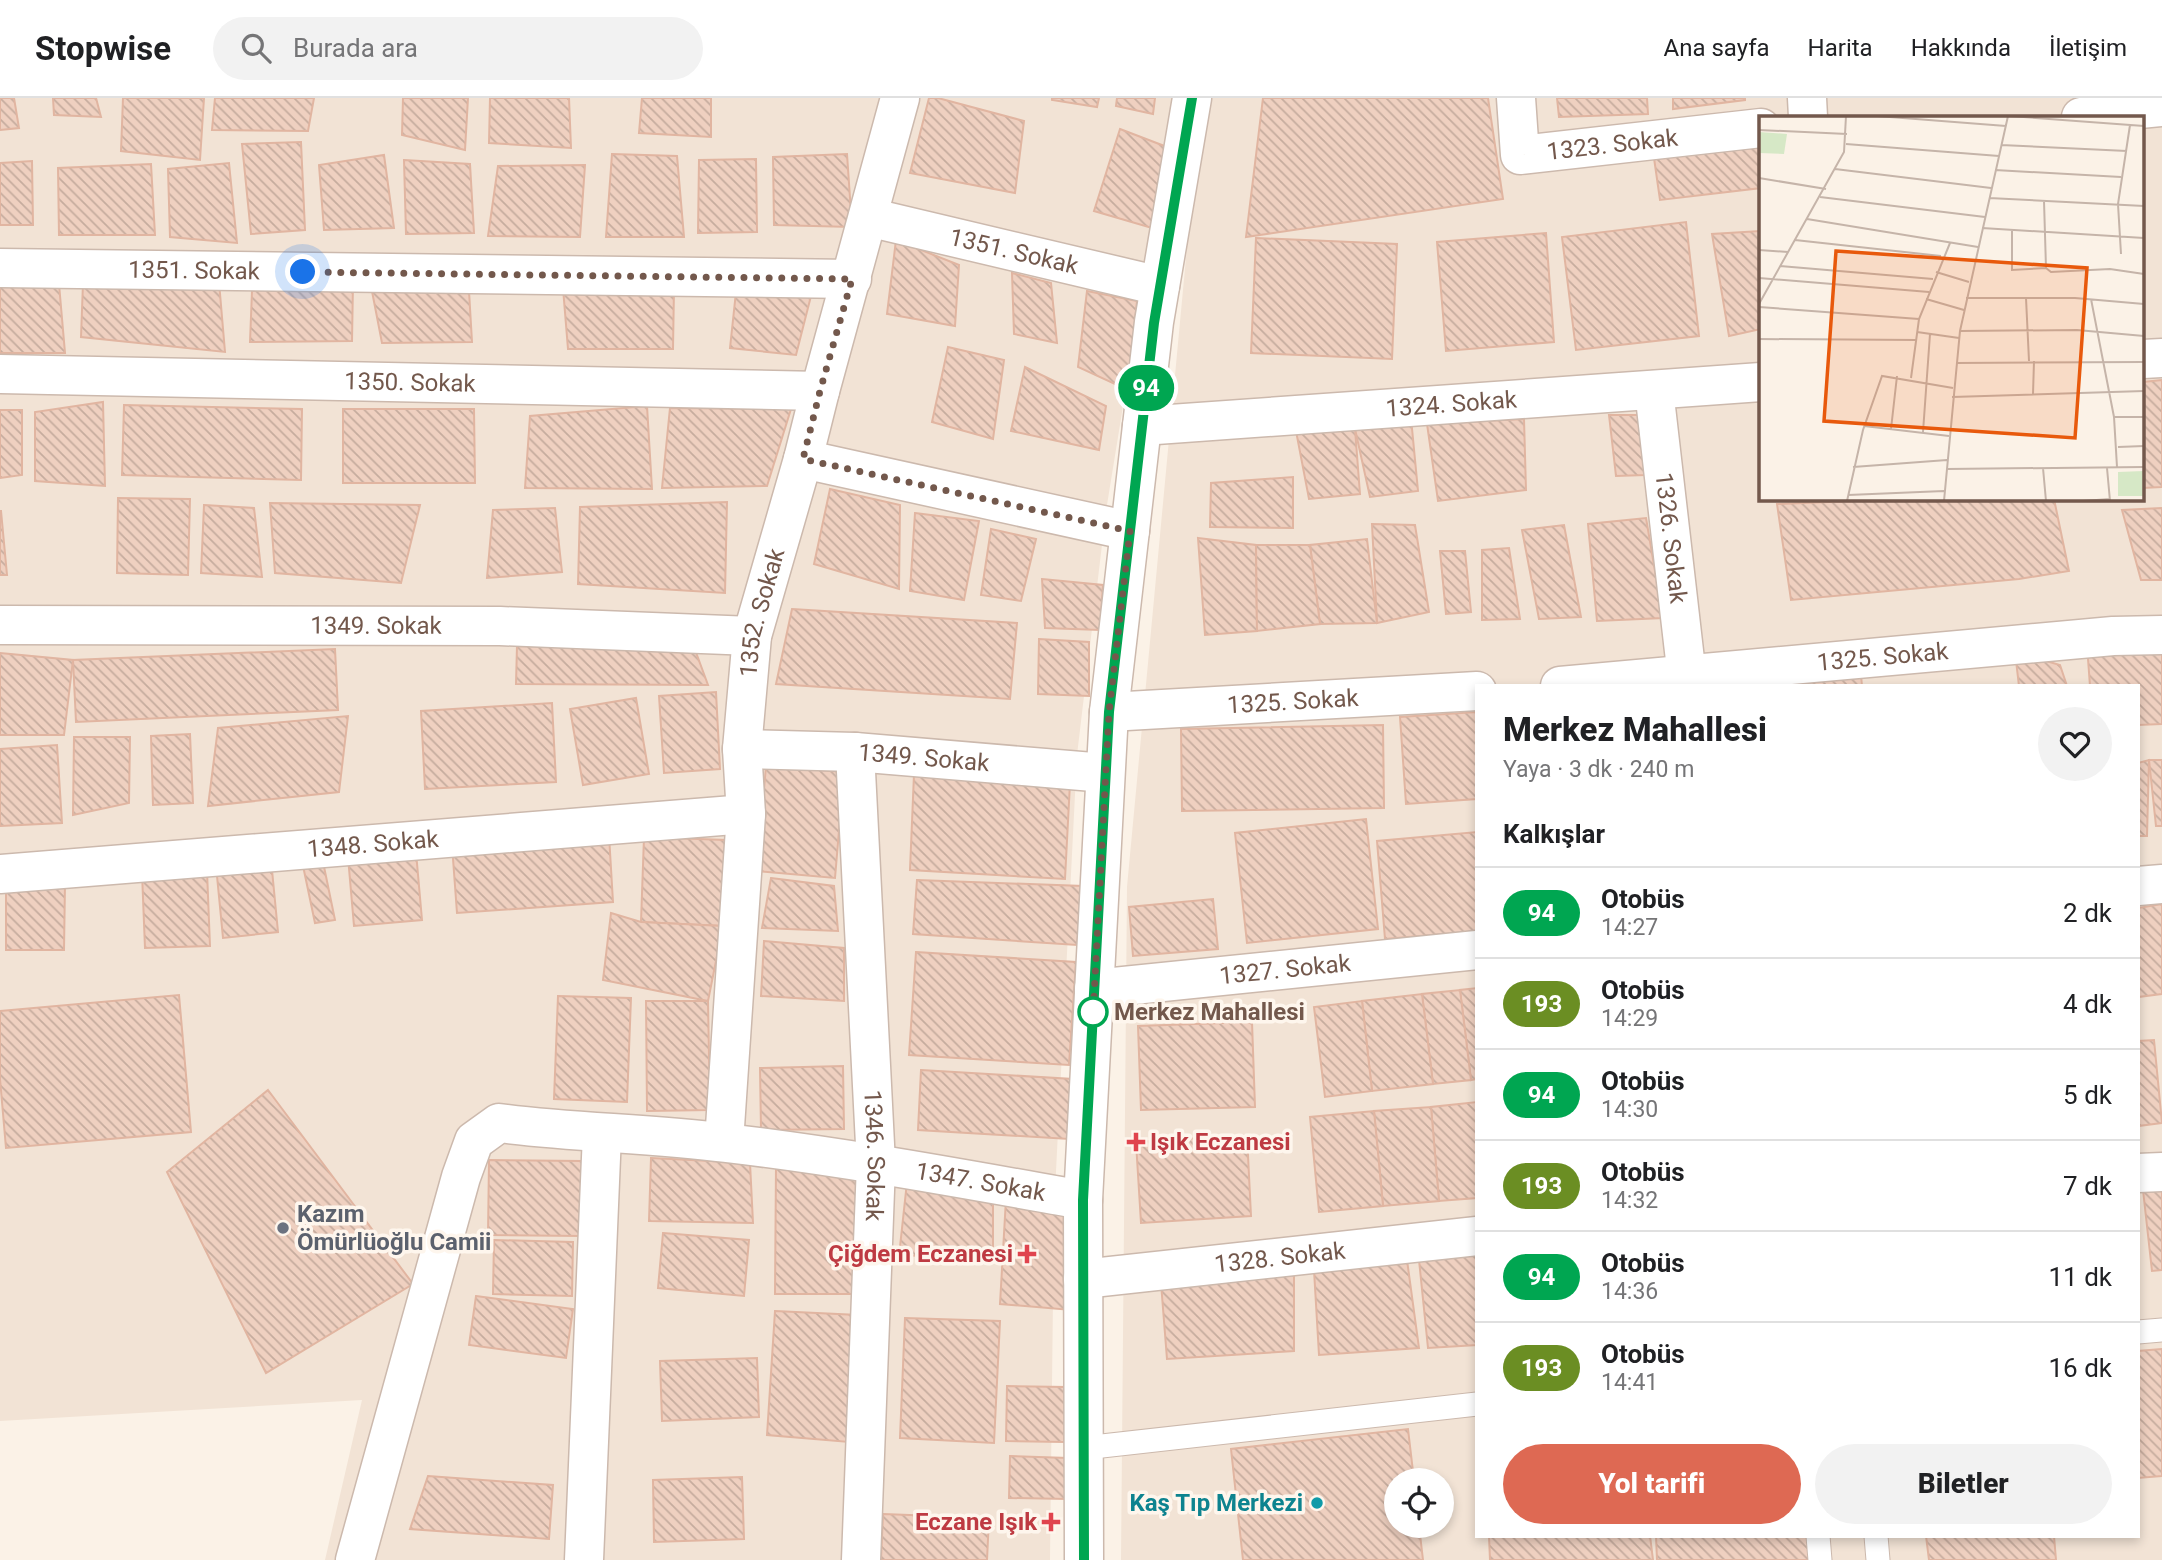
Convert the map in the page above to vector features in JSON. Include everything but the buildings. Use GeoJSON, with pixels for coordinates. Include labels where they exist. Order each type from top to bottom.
{"type":"FeatureCollection","features":[{"type":"Feature","properties":{"kind":"street","name":"1352. Sokak"},"geometry":{"type":"LineString","coordinates":[[724,1142],[746,814],[742,749],[752,636],[803,459],[900,98]]}},
{"type":"Feature","properties":{"kind":"street"},"geometry":{"type":"LineString","coordinates":[[1084,1560],[1083,1200],[1109,712],[1154,323],[1192,98]]}},
{"type":"Feature","properties":{"kind":"street","name":"1323. Sokak"},"geometry":{"type":"LineString","coordinates":[[1516,98],[1520,155],[1759,128]]}},
{"type":"Feature","properties":{"kind":"street"},"geometry":{"type":"LineString","coordinates":[[1807,98],[1808,116]]}},
{"type":"Feature","properties":{"kind":"street"},"geometry":{"type":"LineString","coordinates":[[2087,116],[2162,107]]}},
{"type":"Feature","properties":{"kind":"street","name":"1351. Sokak"},"geometry":{"type":"LineString","coordinates":[[868,217],[1160,286]]}},
{"type":"Feature","properties":{"kind":"street","name":"1351. Sokak"},"geometry":{"type":"LineString","coordinates":[[0,268],[852,279]]}},
{"type":"Feature","properties":{"kind":"street"},"geometry":{"type":"LineString","coordinates":[[2144,359],[2162,358]]}},
{"type":"Feature","properties":{"kind":"street","name":"1350. Sokak"},"geometry":{"type":"LineString","coordinates":[[0,374],[820,391]]}},
{"type":"Feature","properties":{"kind":"street","name":"1324. Sokak"},"geometry":{"type":"LineString","coordinates":[[1142,426],[1759,382]]}},
{"type":"Feature","properties":{"kind":"street","name":"1326. Sokak"},"geometry":{"type":"LineString","coordinates":[[1654,390],[1687,681]]}},
{"type":"Feature","properties":{"kind":"street"},"geometry":{"type":"LineString","coordinates":[[803,459],[1130,531]]}},
{"type":"Feature","properties":{"kind":"street","name":"1349. Sokak"},"geometry":{"type":"LineString","coordinates":[[0,625],[499,626],[752,636]]}},
{"type":"Feature","properties":{"kind":"street","name":"1325. Sokak"},"geometry":{"type":"LineString","coordinates":[[1611,684],[1687,681],[2113,636],[2162,635]]}},
{"type":"Feature","properties":{"kind":"street","name":"1325. Sokak"},"geometry":{"type":"LineString","coordinates":[[1109,712],[1475,691]]}},
{"type":"Feature","properties":{"kind":"street","name":"1349. Sokak"},"geometry":{"type":"LineString","coordinates":[[742,749],[855,752],[1105,772]]}},
{"type":"Feature","properties":{"kind":"street","name":"1346. Sokak"},"geometry":{"type":"LineString","coordinates":[[855,752],[876,1164],[861,1560]]}},
{"type":"Feature","properties":{"kind":"street","name":"1348. Sokak"},"geometry":{"type":"LineString","coordinates":[[0,874],[746,814]]}},
{"type":"Feature","properties":{"kind":"street"},"geometry":{"type":"LineString","coordinates":[[2140,886],[2162,884]]}},
{"type":"Feature","properties":{"kind":"street","name":"1327. Sokak"},"geometry":{"type":"LineString","coordinates":[[1094,989],[1475,950]]}},
{"type":"Feature","properties":{"kind":"street","name":"1347. Sokak"},"geometry":{"type":"LineString","coordinates":[[355,1560],[461,1177],[474,1141],[499,1124],[724,1142],[876,1164],[1083,1200]]}},
{"type":"Feature","properties":{"kind":"street"},"geometry":{"type":"LineString","coordinates":[[584,1560],[602,1134]]}},
{"type":"Feature","properties":{"kind":"street"},"geometry":{"type":"LineString","coordinates":[[2140,1173],[2162,1172]]}},
{"type":"Feature","properties":{"kind":"street","name":"1328. Sokak"},"geometry":{"type":"LineString","coordinates":[[1083,1279],[1475,1236]]}},
{"type":"Feature","properties":{"kind":"lane"},"geometry":{"type":"LineString","coordinates":[[2140,1332],[2162,1330]]}},
{"type":"Feature","properties":{"kind":"lane"},"geometry":{"type":"LineString","coordinates":[[1084,1448],[1475,1404]]}},
{"type":"Feature","properties":{"kind":"lane"},"geometry":{"type":"LineString","coordinates":[[1818,1538],[1820,1560]]}},
{"type":"Feature","properties":{"kind":"lane"},"geometry":{"type":"LineString","coordinates":[[1876,1538],[1878,1560]]}},
{"type":"Feature","properties":{"kind":"shaded area"},"geometry":{"type":"Polygon","coordinates":[[[0,98],[1173,98],[1106,511],[1077,755],[1054,1211],[1050,1560],[325,1560],[362,1400],[0,1421],[0,98]]]}},
{"type":"Feature","properties":{"kind":"shaded area"},"geometry":{"type":"Polygon","coordinates":[[[1209,98],[2162,98],[2162,1560],[1121,1560],[1127,887],[1192,194],[1209,98]]]}},
{"type":"Feature","properties":{"kind":"bus line","name":"94"},"geometry":{"type":"LineString","coordinates":[[1084,1560],[1083,1200],[1109,712],[1154,323],[1192,98]]}},
{"type":"Feature","properties":{"kind":"place","name":"Merkez Mahallesi"},"geometry":{"type":"Point","coordinates":[1093,1012]}},
{"type":"Feature","properties":{"kind":"place","name":"Işık Eczanesi"},"geometry":{"type":"Point","coordinates":[1136,1142]}},
{"type":"Feature","properties":{"kind":"place","name":"Kazım Ömürlüoğlu Camii"},"geometry":{"type":"Point","coordinates":[283,1228]}},
{"type":"Feature","properties":{"kind":"place","name":"Çiğdem Eczanesi"},"geometry":{"type":"Point","coordinates":[1027,1254]}},
{"type":"Feature","properties":{"kind":"place","name":"Kaş Tıp Merkezi"},"geometry":{"type":"Point","coordinates":[1317,1503]}},
{"type":"Feature","properties":{"kind":"place","name":"Eczane Işık"},"geometry":{"type":"Point","coordinates":[1051,1522]}},
{"type":"Feature","properties":{"kind":"route"},"geometry":{"type":"LineString","coordinates":[[303,272],[852,279],[803,459],[1130,531],[1109,712],[1093,1016],[1093,1012]]}}]}
